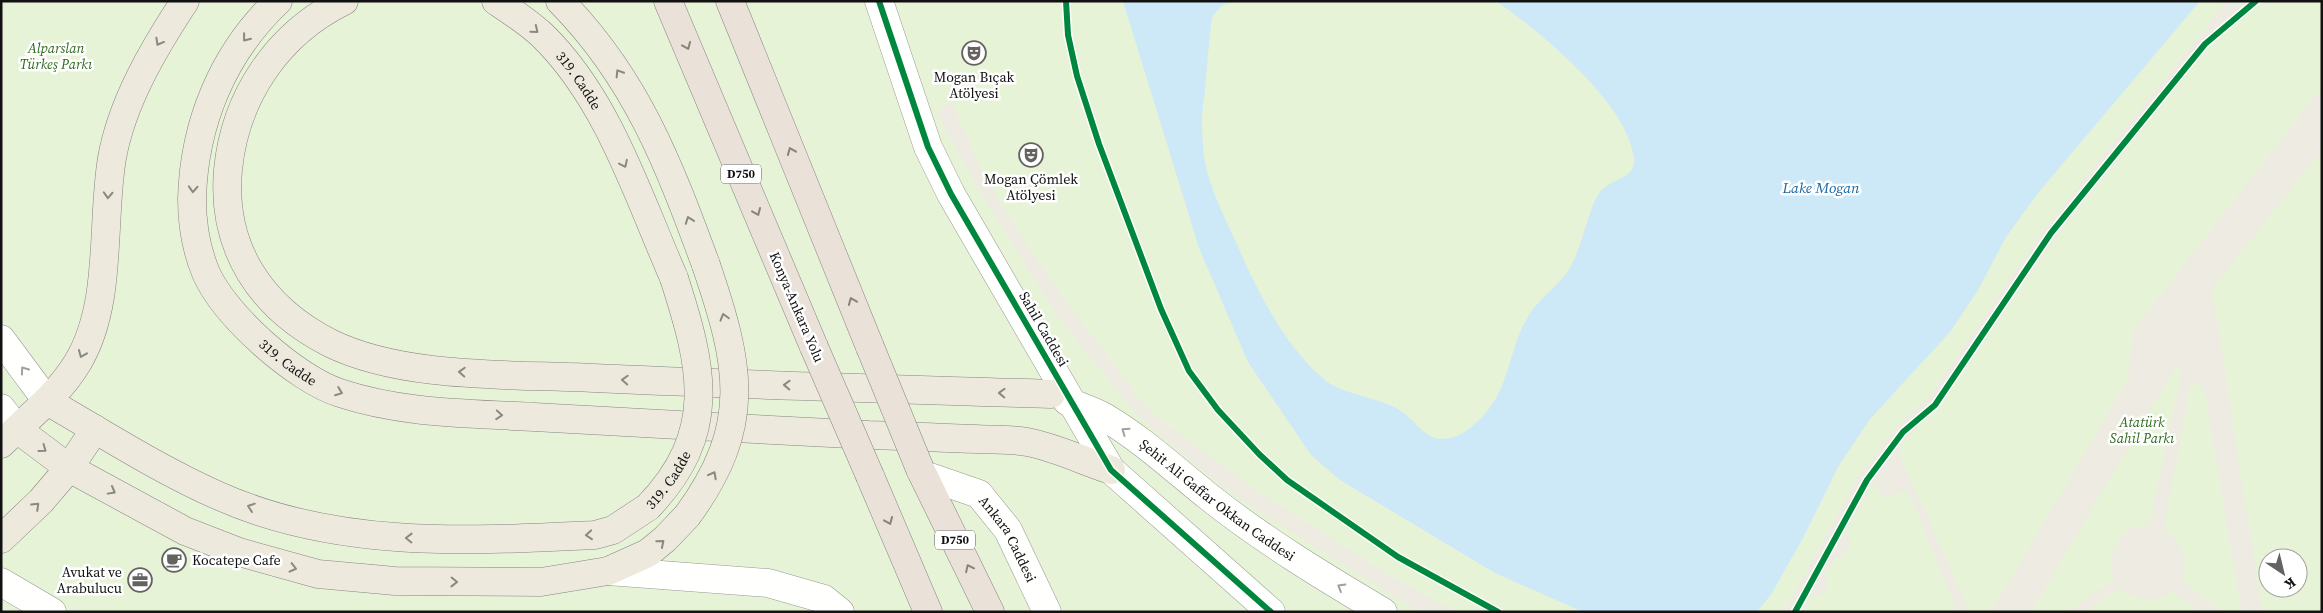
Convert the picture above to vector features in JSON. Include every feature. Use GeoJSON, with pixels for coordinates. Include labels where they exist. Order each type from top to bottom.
{"type":"FeatureCollection","features":[{"type":"Feature","properties":{"kind":"highway","name":"Konya-Ankara Yolu"},"geometry":{"type":"LineString","coordinates":[[668,1],[928,612]]}},
{"type":"Feature","properties":{"kind":"highway","name":"D750"},"geometry":{"type":"LineString","coordinates":[[730,1],[922,472],[990,612]]}},
{"type":"Feature","properties":{"kind":"main road"},"geometry":{"type":"LineString","coordinates":[[185,1],[159,40],[121,124],[112,156],[108,189],[106,248],[98,305],[80,360],[66,380],[47,401],[6,427],[69,468],[185,531],[239,552],[318,574],[395,581],[532,582],[608,571],[648,553],[665,540],[687,516],[703,494],[719,464],[729,440],[736,404],[735,371],[724,318],[706,265],[662,152],[638,103],[609,58],[560,1]]}},
{"type":"Feature","properties":{"kind":"main road"},"geometry":{"type":"LineString","coordinates":[[344,1],[316,17],[291,37],[261,72],[238,120],[230,150],[228,176],[228,210],[232,232],[244,264],[261,290],[282,310],[329,342],[358,354],[425,369],[1062,399]]}},
{"type":"Feature","properties":{"kind":"main road","name":"319. Cadde"},"geometry":{"type":"LineString","coordinates":[[47,401],[220,497],[273,515],[342,532],[408,538],[596,535],[613,530],[648,507],[666,488],[681,465],[698,419],[698,373],[693,343],[674,278],[604,119],[584,87],[563,58],[541,34],[496,1]]}},
{"type":"Feature","properties":{"kind":"main road","name":"319. Cadde"},"geometry":{"type":"LineString","coordinates":[[270,6],[241,44],[219,80],[205,115],[197,150],[192,218],[207,274],[222,298],[246,327],[298,370],[336,392],[404,409],[666,425],[1027,442],[1111,470]]}},
{"type":"Feature","properties":{"kind":"main road"},"geometry":{"type":"LineString","coordinates":[[1,539],[41,501],[69,468],[95,429]]}},
{"type":"Feature","properties":{"kind":"street","name":"Sahil Caddesi"},"geometry":{"type":"LineString","coordinates":[[879,1],[928,147],[951,194],[1062,399],[1111,470],[1271,612]]}},
{"type":"Feature","properties":{"kind":"street","name":"319. Cadde"},"geometry":{"type":"LineString","coordinates":[[1,339],[47,401]]}},
{"type":"Feature","properties":{"kind":"street","name":"Şehit Ali Gaffar Okkan Caddesi"},"geometry":{"type":"LineString","coordinates":[[1062,399],[1105,416],[1163,459],[1209,497],[1270,540],[1338,585],[1384,612]]}},
{"type":"Feature","properties":{"kind":"street","name":"Ankara Caddesi"},"geometry":{"type":"LineString","coordinates":[[922,472],[980,494],[1008,530],[1047,612]]}},
{"type":"Feature","properties":{"kind":"street"},"geometry":{"type":"LineString","coordinates":[[608,571],[768,583],[824,599],[840,612]]}},
{"type":"Feature","properties":{"kind":"street"},"geometry":{"type":"LineString","coordinates":[[1,582],[52,612]]}},
{"type":"Feature","properties":{"kind":"green space"},"geometry":{"type":"Polygon","coordinates":[[[1,1],[2322,1],[2322,612],[1,612],[1,1]]]}},
{"type":"Feature","properties":{"kind":"shaded area"},"geometry":{"type":"Polygon","coordinates":[[[2227,1],[2245,1],[2057,236],[1937,410],[1919,425],[1900,446],[1900,456],[1970,612],[1957,612],[1908,490],[1884,499],[1873,483],[1845,532],[1851,540],[1848,549],[1842,558],[1834,557],[1824,576],[1827,580],[1828,588],[1818,596],[1812,595],[1801,612],[1784,612],[1858,477],[1903,420],[1929,397],[2050,222],[2227,1]]]}},
{"type":"Feature","properties":{"kind":"shaded area"},"geometry":{"type":"Polygon","coordinates":[[[2322,87],[2322,150],[2212,289],[2258,586],[2258,598],[2260,598],[2262,612],[2238,612],[2241,610],[2204,388],[2191,379],[2164,529],[2173,535],[2183,552],[2185,562],[2181,580],[2221,612],[2200,612],[2172,591],[2159,599],[2150,600],[2133,597],[2119,588],[2085,612],[2068,612],[2113,579],[2110,558],[2117,541],[2125,532],[2135,527],[2149,525],[2182,370],[2176,367],[2031,612],[1991,612],[2128,379],[2134,329],[2322,87]]]}},
{"type":"Feature","properties":{"kind":"shaded area"},"geometry":{"type":"Polygon","coordinates":[[[951,101],[981,169],[1001,205],[1052,282],[1143,403],[1169,426],[1254,489],[1394,578],[1457,612],[1422,612],[1390,594],[1260,512],[1215,481],[1137,415],[1060,320],[972,178],[936,112],[951,101]]]}},
{"type":"Feature","properties":{"kind":"water","name":"Lake Mogan"},"geometry":{"type":"Polygon","coordinates":[[[1123,1],[1235,1],[1221,6],[1212,17],[1202,113],[1204,155],[1212,188],[1261,296],[1297,350],[1326,381],[1342,389],[1390,405],[1405,414],[1428,435],[1444,439],[1463,433],[1488,410],[1503,384],[1516,342],[1529,315],[1572,264],[1596,198],[1604,188],[1631,171],[1634,160],[1629,138],[1617,116],[1600,93],[1558,50],[1496,1],[2200,1],[2038,193],[2006,237],[1978,290],[1950,332],[1870,419],[1838,467],[1803,538],[1772,593],[1757,612],[1583,612],[1495,573],[1340,480],[1311,455],[1248,362],[1199,248],[1123,1]]]}},
{"type":"Feature","properties":{"kind":"cycle path"},"geometry":{"type":"LineString","coordinates":[[879,1],[928,147],[951,194],[1111,470],[1271,612]]}},
{"type":"Feature","properties":{"kind":"cycle path"},"geometry":{"type":"LineString","coordinates":[[1066,1],[1068,35],[1077,76],[1099,144],[1161,309],[1189,371],[1218,410],[1259,454],[1287,480],[1398,557],[1498,612]]}},
{"type":"Feature","properties":{"kind":"cycle path"},"geometry":{"type":"LineString","coordinates":[[1795,612],[1867,480],[1903,432],[1935,405],[2051,233],[2205,44],[2256,1]]}},
{"type":"Feature","properties":{"kind":"place","name":"Mogan Bıçak Atölyesi"},"geometry":{"type":"Point","coordinates":[974,53]}},
{"type":"Feature","properties":{"kind":"place","name":"Mogan Çömlek Atölyesi"},"geometry":{"type":"Point","coordinates":[1031,155]}},
{"type":"Feature","properties":{"kind":"place","name":"Kocatepe Cafe"},"geometry":{"type":"Point","coordinates":[174,560]}},
{"type":"Feature","properties":{"kind":"place","name":"Avukat ve Arabulucu"},"geometry":{"type":"Point","coordinates":[140,580]}},
{"type":"Feature","properties":{"kind":"park label","name":"Alparslan Türkeş Parkı"},"geometry":{"type":"Point","coordinates":[56,56]}},
{"type":"Feature","properties":{"kind":"park label","name":"Atatürk Sahil Parkı"},"geometry":{"type":"Point","coordinates":[2142,430]}}]}
